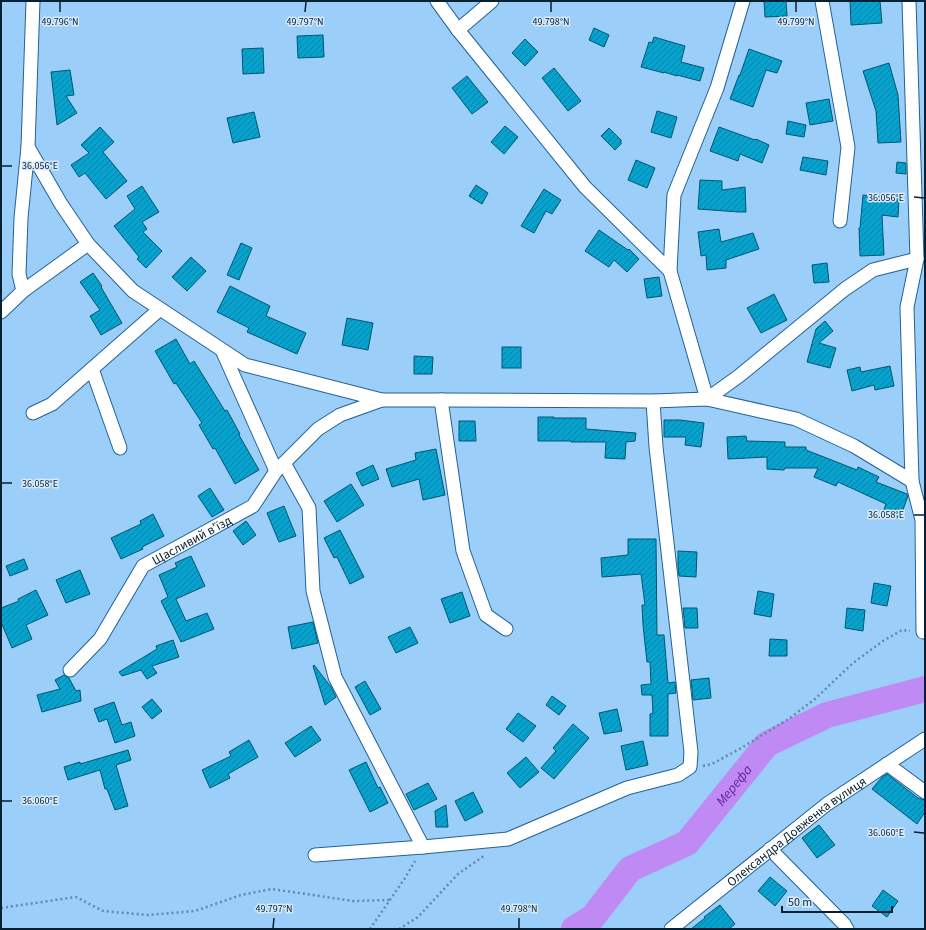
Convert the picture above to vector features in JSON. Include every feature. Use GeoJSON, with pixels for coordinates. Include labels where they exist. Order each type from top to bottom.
{"type":"FeatureCollection","features":[{"type":"Feature","properties":{"kind":"street"},"geometry":{"type":"LineString","coordinates":[[23,291],[19,274],[28,147],[33,1]]}},
{"type":"Feature","properties":{"kind":"street"},"geometry":{"type":"LineString","coordinates":[[437,1],[458,30],[585,187],[670,271]]}},
{"type":"Feature","properties":{"kind":"street"},"geometry":{"type":"LineString","coordinates":[[458,30],[492,1]]}},
{"type":"Feature","properties":{"kind":"street"},"geometry":{"type":"LineString","coordinates":[[706,399],[670,271],[674,195],[717,88],[743,1]]}},
{"type":"Feature","properties":{"kind":"street"},"geometry":{"type":"LineString","coordinates":[[822,1],[848,147],[840,221]]}},
{"type":"Feature","properties":{"kind":"street"},"geometry":{"type":"LineString","coordinates":[[909,1],[917,259],[907,307],[912,481],[922,520],[923,632]]}},
{"type":"Feature","properties":{"kind":"street"},"geometry":{"type":"LineString","coordinates":[[28,147],[88,244],[133,291],[245,365],[382,400],[652,401],[706,399],[796,419],[854,446],[912,481]]}},
{"type":"Feature","properties":{"kind":"street"},"geometry":{"type":"LineString","coordinates":[[1,312],[23,291],[88,244]]}},
{"type":"Feature","properties":{"kind":"street"},"geometry":{"type":"LineString","coordinates":[[706,399],[740,376],[845,288],[873,270],[917,259]]}},
{"type":"Feature","properties":{"kind":"street"},"geometry":{"type":"LineString","coordinates":[[33,413],[52,404],[160,309]]}},
{"type":"Feature","properties":{"kind":"street"},"geometry":{"type":"LineString","coordinates":[[222,350],[280,467],[309,508],[313,591],[335,677],[423,847]]}},
{"type":"Feature","properties":{"kind":"street"},"geometry":{"type":"LineString","coordinates":[[92,369],[120,448]]}},
{"type":"Feature","properties":{"kind":"street","name":"Щасливий в'їзд"},"geometry":{"type":"LineString","coordinates":[[70,670],[100,639],[142,566],[253,506],[280,467],[318,429],[340,415],[382,400]]}},
{"type":"Feature","properties":{"kind":"street"},"geometry":{"type":"LineString","coordinates":[[441,400],[463,551],[486,615],[506,629]]}},
{"type":"Feature","properties":{"kind":"street"},"geometry":{"type":"LineString","coordinates":[[315,855],[508,839],[627,788],[678,775],[690,768],[692,752],[652,401]]}},
{"type":"Feature","properties":{"kind":"street","name":"Олександра Довженка вулиця"},"geometry":{"type":"LineString","coordinates":[[671,929],[827,804],[925,739]]}},
{"type":"Feature","properties":{"kind":"street"},"geometry":{"type":"LineString","coordinates":[[887,764],[925,792]]}},
{"type":"Feature","properties":{"kind":"street"},"geometry":{"type":"LineString","coordinates":[[770,850],[844,924],[847,929]]}},
{"type":"Feature","properties":{"kind":"path"},"geometry":{"type":"LineString","coordinates":[[690,768],[712,764],[790,718],[815,699],[853,663],[902,630],[923,632]]}},
{"type":"Feature","properties":{"kind":"path"},"geometry":{"type":"LineString","coordinates":[[370,929],[405,878],[423,847]]}},
{"type":"Feature","properties":{"kind":"path"},"geometry":{"type":"LineString","coordinates":[[399,929],[418,917],[458,874],[490,852]]}},
{"type":"Feature","properties":{"kind":"path"},"geometry":{"type":"LineString","coordinates":[[1,908],[76,897],[103,911],[148,915],[196,911],[241,895],[272,889],[353,901],[390,900]]}},
{"type":"Feature","properties":{"kind":"building"},"geometry":{"type":"Polygon","coordinates":[[[764,1],[786,1],[787,16],[765,17],[764,1]]]}},
{"type":"Feature","properties":{"kind":"building"},"geometry":{"type":"Polygon","coordinates":[[[850,1],[880,1],[882,23],[851,25],[850,1]]]}},
{"type":"Feature","properties":{"kind":"building"},"geometry":{"type":"Polygon","coordinates":[[[594,28],[609,35],[604,47],[589,40],[594,28]]]}},
{"type":"Feature","properties":{"kind":"building"},"geometry":{"type":"Polygon","coordinates":[[[323,35],[324,57],[298,58],[297,36],[323,35]]]}},
{"type":"Feature","properties":{"kind":"building"},"geometry":{"type":"Polygon","coordinates":[[[654,37],[685,46],[681,62],[704,68],[700,81],[641,67],[649,42],[652,43],[654,37]]]}},
{"type":"Feature","properties":{"kind":"building"},"geometry":{"type":"Polygon","coordinates":[[[525,39],[538,52],[525,66],[512,53],[525,39]]]}},
{"type":"Feature","properties":{"kind":"building"},"geometry":{"type":"Polygon","coordinates":[[[263,48],[264,73],[243,74],[242,49],[263,48]]]}},
{"type":"Feature","properties":{"kind":"building"},"geometry":{"type":"Polygon","coordinates":[[[749,49],[782,61],[777,73],[766,70],[753,107],[730,99],[749,49]]]}},
{"type":"Feature","properties":{"kind":"building"},"geometry":{"type":"Polygon","coordinates":[[[889,63],[898,95],[901,142],[878,143],[876,111],[863,71],[889,63]]]}},
{"type":"Feature","properties":{"kind":"building"},"geometry":{"type":"Polygon","coordinates":[[[554,68],[581,101],[568,111],[542,78],[554,68]]]}},
{"type":"Feature","properties":{"kind":"building"},"geometry":{"type":"Polygon","coordinates":[[[70,70],[74,95],[66,96],[77,113],[57,125],[51,72],[70,70]]]}},
{"type":"Feature","properties":{"kind":"building"},"geometry":{"type":"Polygon","coordinates":[[[467,76],[488,102],[472,114],[452,88],[467,76]]]}},
{"type":"Feature","properties":{"kind":"building"},"geometry":{"type":"Polygon","coordinates":[[[829,99],[833,121],[810,125],[806,103],[829,99]]]}},
{"type":"Feature","properties":{"kind":"building"},"geometry":{"type":"Polygon","coordinates":[[[657,111],[677,117],[671,138],[651,132],[657,111]]]}},
{"type":"Feature","properties":{"kind":"building"},"geometry":{"type":"Polygon","coordinates":[[[254,112],[260,137],[233,143],[227,118],[254,112]]]}},
{"type":"Feature","properties":{"kind":"building"},"geometry":{"type":"Polygon","coordinates":[[[788,121],[806,125],[804,137],[786,134],[788,121]]]}},
{"type":"Feature","properties":{"kind":"building"},"geometry":{"type":"Polygon","coordinates":[[[505,126],[518,137],[504,154],[491,142],[505,126]]]}},
{"type":"Feature","properties":{"kind":"building"},"geometry":{"type":"Polygon","coordinates":[[[100,127],[114,142],[103,152],[127,181],[106,199],[85,173],[79,177],[71,165],[89,153],[81,145],[100,127]]]}},
{"type":"Feature","properties":{"kind":"building"},"geometry":{"type":"Polygon","coordinates":[[[719,127],[755,140],[756,139],[769,145],[762,163],[740,154],[738,161],[710,151],[719,127]]]}},
{"type":"Feature","properties":{"kind":"building"},"geometry":{"type":"Polygon","coordinates":[[[609,128],[621,140],[621,144],[615,150],[601,136],[609,128]]]}},
{"type":"Feature","properties":{"kind":"building"},"geometry":{"type":"Polygon","coordinates":[[[803,157],[828,161],[826,175],[800,170],[803,157]]]}},
{"type":"Feature","properties":{"kind":"building"},"geometry":{"type":"Polygon","coordinates":[[[636,160],[655,168],[647,188],[628,180],[636,160]]]}},
{"type":"Feature","properties":{"kind":"building"},"geometry":{"type":"Polygon","coordinates":[[[897,162],[906,163],[906,174],[896,173],[897,162]]]}},
{"type":"Feature","properties":{"kind":"building"},"geometry":{"type":"Polygon","coordinates":[[[700,180],[722,181],[722,190],[745,187],[746,212],[698,209],[700,180]]]}},
{"type":"Feature","properties":{"kind":"building"},"geometry":{"type":"Polygon","coordinates":[[[476,185],[488,193],[482,204],[469,196],[476,185]]]}},
{"type":"Feature","properties":{"kind":"building"},"geometry":{"type":"Polygon","coordinates":[[[142,186],[159,212],[142,222],[147,229],[143,232],[162,251],[146,268],[137,259],[139,257],[114,226],[135,209],[127,196],[142,186]]]}},
{"type":"Feature","properties":{"kind":"building"},"geometry":{"type":"Polygon","coordinates":[[[544,189],[561,200],[552,214],[546,211],[534,233],[521,226],[544,189]]]}},
{"type":"Feature","properties":{"kind":"building"},"geometry":{"type":"Polygon","coordinates":[[[863,195],[899,198],[898,217],[882,215],[884,255],[860,256],[859,228],[863,195]]]}},
{"type":"Feature","properties":{"kind":"building"},"geometry":{"type":"Polygon","coordinates":[[[719,229],[721,242],[753,233],[759,249],[726,260],[726,268],[707,270],[706,255],[701,256],[698,232],[719,229]]]}},
{"type":"Feature","properties":{"kind":"building"},"geometry":{"type":"Polygon","coordinates":[[[599,230],[628,250],[629,249],[639,259],[627,272],[614,260],[609,267],[585,251],[599,230]]]}},
{"type":"Feature","properties":{"kind":"building"},"geometry":{"type":"Polygon","coordinates":[[[241,243],[252,248],[239,280],[227,275],[241,243]]]}},
{"type":"Feature","properties":{"kind":"building"},"geometry":{"type":"Polygon","coordinates":[[[191,257],[206,271],[187,291],[172,277],[191,257]]]}},
{"type":"Feature","properties":{"kind":"building"},"geometry":{"type":"Polygon","coordinates":[[[827,263],[829,282],[814,283],[812,265],[827,263]]]}},
{"type":"Feature","properties":{"kind":"building"},"geometry":{"type":"Polygon","coordinates":[[[93,273],[102,286],[101,287],[122,323],[101,335],[90,316],[100,310],[80,282],[93,273]]]}},
{"type":"Feature","properties":{"kind":"building"},"geometry":{"type":"Polygon","coordinates":[[[659,277],[662,296],[647,298],[644,279],[659,277]]]}},
{"type":"Feature","properties":{"kind":"building"},"geometry":{"type":"Polygon","coordinates":[[[230,286],[270,306],[266,316],[306,333],[297,354],[247,332],[249,328],[217,312],[230,286]]]}},
{"type":"Feature","properties":{"kind":"building"},"geometry":{"type":"Polygon","coordinates":[[[774,294],[787,320],[761,333],[747,308],[774,294]]]}},
{"type":"Feature","properties":{"kind":"building"},"geometry":{"type":"Polygon","coordinates":[[[347,318],[373,323],[368,350],[342,345],[347,318]]]}},
{"type":"Feature","properties":{"kind":"building"},"geometry":{"type":"Polygon","coordinates":[[[825,321],[833,331],[819,343],[836,348],[830,368],[807,362],[816,329],[825,321]]]}},
{"type":"Feature","properties":{"kind":"building"},"geometry":{"type":"Polygon","coordinates":[[[176,339],[190,364],[194,361],[225,411],[227,410],[259,470],[235,484],[215,448],[213,449],[199,425],[202,423],[176,383],[174,384],[155,351],[176,339]]]}},
{"type":"Feature","properties":{"kind":"building"},"geometry":{"type":"Polygon","coordinates":[[[502,347],[521,347],[521,368],[502,368],[502,347]]]}},
{"type":"Feature","properties":{"kind":"building"},"geometry":{"type":"Polygon","coordinates":[[[414,356],[433,357],[432,374],[414,374],[414,356]]]}},
{"type":"Feature","properties":{"kind":"building"},"geometry":{"type":"Polygon","coordinates":[[[890,366],[894,386],[875,390],[874,385],[852,391],[847,370],[860,367],[861,372],[890,366]]]}},
{"type":"Feature","properties":{"kind":"building"},"geometry":{"type":"Polygon","coordinates":[[[538,417],[586,418],[586,429],[636,433],[635,441],[626,442],[625,459],[605,458],[606,442],[538,441],[538,417]]]}},
{"type":"Feature","properties":{"kind":"building"},"geometry":{"type":"Polygon","coordinates":[[[664,420],[704,423],[701,447],[685,445],[686,437],[664,437],[664,420]]]}},
{"type":"Feature","properties":{"kind":"building"},"geometry":{"type":"Polygon","coordinates":[[[459,421],[475,421],[476,441],[459,441],[459,421]]]}},
{"type":"Feature","properties":{"kind":"building"},"geometry":{"type":"Polygon","coordinates":[[[746,436],[747,441],[785,442],[785,447],[806,447],[806,450],[857,470],[858,467],[879,477],[876,482],[907,494],[908,496],[900,518],[883,512],[886,504],[838,482],[836,486],[814,477],[818,468],[785,468],[784,470],[767,469],[767,457],[728,459],[727,437],[746,436]]]}},
{"type":"Feature","properties":{"kind":"building"},"geometry":{"type":"Polygon","coordinates":[[[436,449],[445,495],[423,500],[419,479],[392,487],[386,469],[416,460],[415,453],[436,449]]]}},
{"type":"Feature","properties":{"kind":"building"},"geometry":{"type":"Polygon","coordinates":[[[373,465],[379,479],[362,486],[356,473],[373,465]]]}},
{"type":"Feature","properties":{"kind":"building"},"geometry":{"type":"Polygon","coordinates":[[[351,484],[364,505],[337,522],[324,501],[351,484]]]}},
{"type":"Feature","properties":{"kind":"building"},"geometry":{"type":"Polygon","coordinates":[[[210,488],[224,510],[212,517],[198,496],[210,488]]]}},
{"type":"Feature","properties":{"kind":"building"},"geometry":{"type":"Polygon","coordinates":[[[284,506],[296,536],[279,542],[267,513],[284,506]]]}},
{"type":"Feature","properties":{"kind":"building"},"geometry":{"type":"Polygon","coordinates":[[[153,514],[164,536],[142,547],[143,549],[121,559],[111,538],[141,524],[140,521],[153,514]]]}},
{"type":"Feature","properties":{"kind":"building"},"geometry":{"type":"Polygon","coordinates":[[[246,521],[256,535],[243,545],[233,531],[246,521]]]}},
{"type":"Feature","properties":{"kind":"building"},"geometry":{"type":"Polygon","coordinates":[[[340,530],[364,577],[350,584],[337,557],[334,558],[324,538],[340,530]]]}},
{"type":"Feature","properties":{"kind":"building"},"geometry":{"type":"Polygon","coordinates":[[[628,539],[656,539],[657,635],[664,635],[668,683],[675,682],[676,693],[668,694],[668,736],[650,736],[650,714],[653,713],[652,695],[642,695],[641,685],[651,684],[650,662],[647,662],[643,625],[642,605],[645,605],[641,574],[602,577],[601,558],[628,555],[628,539]]]}},
{"type":"Feature","properties":{"kind":"building"},"geometry":{"type":"Polygon","coordinates":[[[678,551],[697,552],[696,577],[679,576],[678,551]]]}},
{"type":"Feature","properties":{"kind":"building"},"geometry":{"type":"Polygon","coordinates":[[[191,556],[205,586],[176,599],[186,621],[207,613],[214,629],[181,642],[161,601],[168,597],[159,575],[177,567],[175,563],[191,556]]]}},
{"type":"Feature","properties":{"kind":"building"},"geometry":{"type":"Polygon","coordinates":[[[24,559],[28,569],[10,576],[6,566],[24,559]]]}},
{"type":"Feature","properties":{"kind":"building"},"geometry":{"type":"Polygon","coordinates":[[[80,570],[90,594],[66,603],[56,580],[80,570]]]}},
{"type":"Feature","properties":{"kind":"building"},"geometry":{"type":"Polygon","coordinates":[[[874,583],[891,586],[887,606],[871,603],[874,583]]]}},
{"type":"Feature","properties":{"kind":"building"},"geometry":{"type":"Polygon","coordinates":[[[36,590],[48,615],[26,625],[32,639],[12,648],[1,622],[1,608],[19,601],[18,599],[36,590]]]}},
{"type":"Feature","properties":{"kind":"building"},"geometry":{"type":"Polygon","coordinates":[[[758,591],[774,594],[771,617],[754,614],[758,591]]]}},
{"type":"Feature","properties":{"kind":"building"},"geometry":{"type":"Polygon","coordinates":[[[462,592],[470,616],[450,623],[441,599],[462,592]]]}},
{"type":"Feature","properties":{"kind":"building"},"geometry":{"type":"Polygon","coordinates":[[[683,608],[697,608],[698,628],[685,628],[683,608]]]}},
{"type":"Feature","properties":{"kind":"building"},"geometry":{"type":"Polygon","coordinates":[[[847,608],[865,610],[863,631],[845,628],[847,608]]]}},
{"type":"Feature","properties":{"kind":"building"},"geometry":{"type":"Polygon","coordinates":[[[313,622],[318,643],[292,649],[288,627],[313,622]]]}},
{"type":"Feature","properties":{"kind":"building"},"geometry":{"type":"Polygon","coordinates":[[[410,627],[418,643],[396,653],[388,637],[410,627]]]}},
{"type":"Feature","properties":{"kind":"building"},"geometry":{"type":"Polygon","coordinates":[[[770,639],[787,640],[787,656],[769,656],[770,639]]]}},
{"type":"Feature","properties":{"kind":"building"},"geometry":{"type":"Polygon","coordinates":[[[173,640],[179,657],[152,666],[157,673],[147,679],[141,670],[122,676],[119,672],[157,649],[156,646],[173,640]]]}},
{"type":"Feature","properties":{"kind":"building"},"geometry":{"type":"Polygon","coordinates":[[[314,665],[331,687],[336,697],[325,705],[313,666],[314,665]]]}},
{"type":"Feature","properties":{"kind":"building"},"geometry":{"type":"Polygon","coordinates":[[[64,675],[69,678],[76,691],[80,690],[81,701],[42,712],[37,695],[60,689],[55,680],[64,675]]]}},
{"type":"Feature","properties":{"kind":"building"},"geometry":{"type":"Polygon","coordinates":[[[709,678],[711,698],[693,700],[691,680],[709,678]]]}},
{"type":"Feature","properties":{"kind":"building"},"geometry":{"type":"Polygon","coordinates":[[[365,681],[381,709],[370,715],[355,687],[365,681]]]}},
{"type":"Feature","properties":{"kind":"building"},"geometry":{"type":"Polygon","coordinates":[[[552,696],[566,706],[559,715],[546,705],[552,696]]]}},
{"type":"Feature","properties":{"kind":"building"},"geometry":{"type":"Polygon","coordinates":[[[152,699],[162,711],[152,719],[142,707],[152,699]]]}},
{"type":"Feature","properties":{"kind":"building"},"geometry":{"type":"Polygon","coordinates":[[[114,702],[122,725],[131,722],[135,736],[115,743],[107,719],[99,722],[94,709],[114,702]]]}},
{"type":"Feature","properties":{"kind":"building"},"geometry":{"type":"Polygon","coordinates":[[[617,709],[622,731],[604,734],[599,713],[617,709]]]}},
{"type":"Feature","properties":{"kind":"building"},"geometry":{"type":"Polygon","coordinates":[[[518,713],[536,726],[523,742],[506,729],[518,713]]]}},
{"type":"Feature","properties":{"kind":"building"},"geometry":{"type":"Polygon","coordinates":[[[573,724],[589,738],[554,779],[541,768],[556,751],[553,748],[573,724]]]}},
{"type":"Feature","properties":{"kind":"building"},"geometry":{"type":"Polygon","coordinates":[[[311,726],[321,740],[295,757],[285,743],[311,726]]]}},
{"type":"Feature","properties":{"kind":"building"},"geometry":{"type":"Polygon","coordinates":[[[249,740],[258,757],[228,774],[230,778],[210,788],[202,770],[231,756],[229,752],[249,740]]]}},
{"type":"Feature","properties":{"kind":"building"},"geometry":{"type":"Polygon","coordinates":[[[643,741],[648,765],[626,770],[621,746],[643,741]]]}},
{"type":"Feature","properties":{"kind":"building"},"geometry":{"type":"Polygon","coordinates":[[[128,750],[131,760],[116,765],[128,806],[115,810],[107,789],[105,789],[100,770],[68,780],[64,767],[80,762],[80,764],[128,750]]]}},
{"type":"Feature","properties":{"kind":"building"},"geometry":{"type":"Polygon","coordinates":[[[526,757],[539,772],[520,788],[507,773],[526,757]]]}},
{"type":"Feature","properties":{"kind":"building"},"geometry":{"type":"Polygon","coordinates":[[[366,762],[378,788],[380,787],[388,803],[370,812],[349,770],[366,762]]]}},
{"type":"Feature","properties":{"kind":"building"},"geometry":{"type":"Polygon","coordinates":[[[887,774],[918,798],[925,800],[925,812],[917,824],[872,789],[882,777],[887,774]]]}},
{"type":"Feature","properties":{"kind":"building"},"geometry":{"type":"Polygon","coordinates":[[[428,783],[437,799],[414,810],[406,794],[428,783]]]}},
{"type":"Feature","properties":{"kind":"building"},"geometry":{"type":"Polygon","coordinates":[[[473,792],[483,812],[465,821],[455,801],[473,792]]]}},
{"type":"Feature","properties":{"kind":"building"},"geometry":{"type":"Polygon","coordinates":[[[446,805],[448,827],[436,827],[435,811],[446,805]]]}},
{"type":"Feature","properties":{"kind":"building"},"geometry":{"type":"Polygon","coordinates":[[[819,825],[835,845],[817,858],[802,838],[819,825]]]}},
{"type":"Feature","properties":{"kind":"building"},"geometry":{"type":"Polygon","coordinates":[[[770,877],[787,891],[775,906],[758,891],[770,877]]]}},
{"type":"Feature","properties":{"kind":"building"},"geometry":{"type":"Polygon","coordinates":[[[883,890],[898,901],[887,917],[872,906],[883,890]]]}},
{"type":"Feature","properties":{"kind":"building"},"geometry":{"type":"Polygon","coordinates":[[[720,905],[735,924],[729,929],[691,929],[705,918],[704,917],[720,905]]]}},
{"type":"Feature","properties":{"kind":"waterway","name":"Мерефа"},"geometry":{"type":"LineString","coordinates":[[574,929],[593,917],[630,869],[687,843],[767,744],[827,715],[925,689]]}}]}
